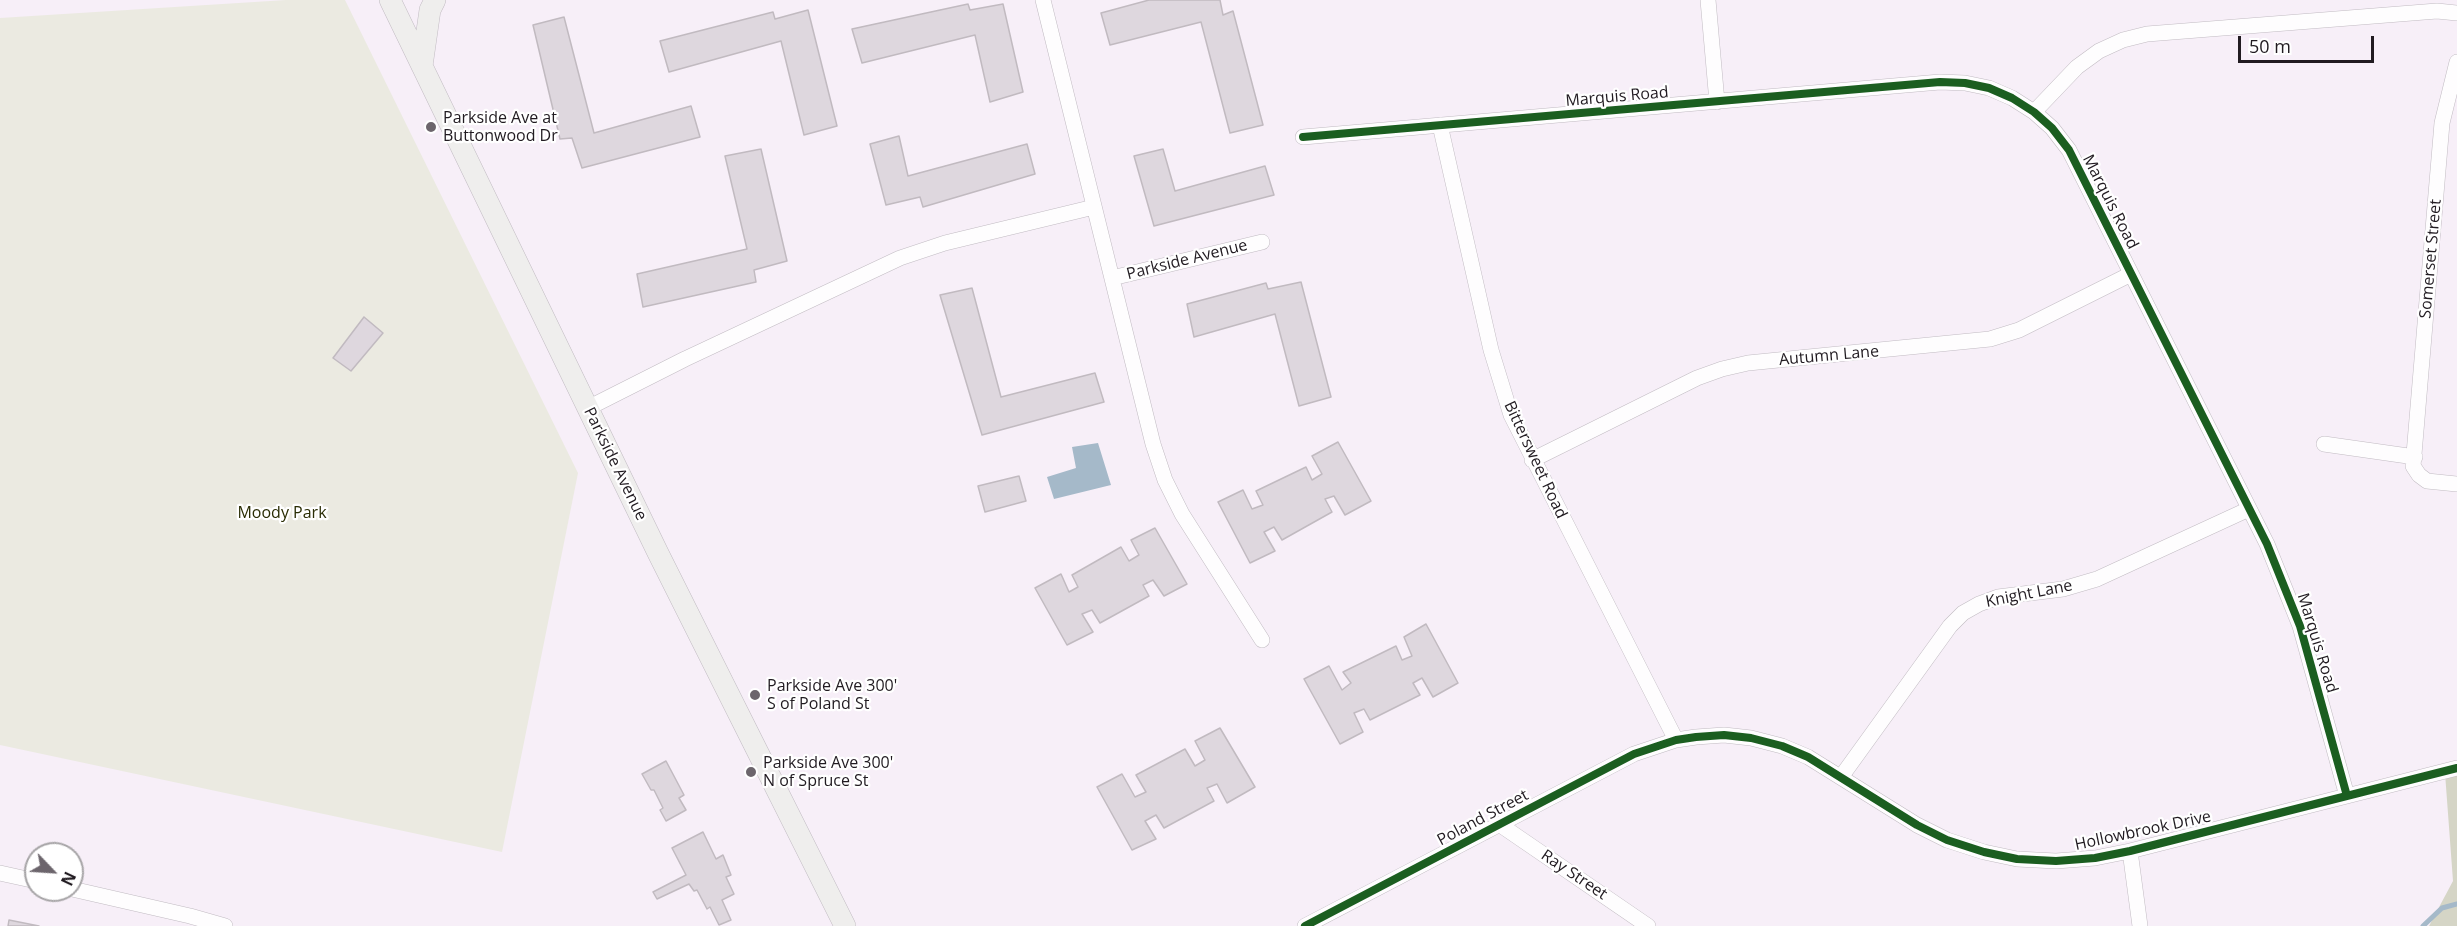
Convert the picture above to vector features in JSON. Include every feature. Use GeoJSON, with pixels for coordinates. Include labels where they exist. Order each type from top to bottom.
{"type":"FeatureCollection","features":[{"type":"Feature","properties":{"kind":"main road","name":"Parkside Avenue"},"geometry":{"type":"LineString","coordinates":[[390,0],[663,564],[845,926]]}},
{"type":"Feature","properties":{"kind":"main road"},"geometry":{"type":"LineString","coordinates":[[422,66],[430,10],[435,0]]}},
{"type":"Feature","properties":{"kind":"street"},"geometry":{"type":"LineString","coordinates":[[1043,0],[1153,444],[1165,480],[1187,523],[1262,640]]}},
{"type":"Feature","properties":{"kind":"street"},"geometry":{"type":"LineString","coordinates":[[1708,0],[1717,102]]}},
{"type":"Feature","properties":{"kind":"street"},"geometry":{"type":"LineString","coordinates":[[2034,112],[2077,67],[2099,51],[2123,40],[2147,34],[2437,11],[2457,13]]}},
{"type":"Feature","properties":{"kind":"street","name":"Somerset Street"},"geometry":{"type":"LineString","coordinates":[[2415,457],[2442,123],[2457,62]]}},
{"type":"Feature","properties":{"kind":"street","name":"Marquis Road"},"geometry":{"type":"LineString","coordinates":[[1303,137],[1940,82],[1965,83],[1989,88],[2012,98],[2034,112],[2052,128],[2069,150],[2249,509],[2287,589],[2300,626],[2347,796]]}},
{"type":"Feature","properties":{"kind":"street","name":"Bittersweet Road"},"geometry":{"type":"LineString","coordinates":[[1440,125],[1495,366],[1511,416],[1676,740]]}},
{"type":"Feature","properties":{"kind":"street"},"geometry":{"type":"LineString","coordinates":[[588,408],[900,258],[945,243],[1094,207]]}},
{"type":"Feature","properties":{"kind":"street","name":"Parkside Avenue"},"geometry":{"type":"LineString","coordinates":[[1112,278],[1262,242]]}},
{"type":"Feature","properties":{"kind":"street","name":"Autumn Lane"},"geometry":{"type":"LineString","coordinates":[[1532,460],[1697,378],[1722,369],[1748,363],[1990,339],[2019,330],[2131,274]]}},
{"type":"Feature","properties":{"kind":"street"},"geometry":{"type":"LineString","coordinates":[[2324,444],[2415,457],[2413,466],[2427,481],[2457,484]]}},
{"type":"Feature","properties":{"kind":"street","name":"Knight Lane"},"geometry":{"type":"LineString","coordinates":[[1841,777],[1950,626],[1964,613],[1998,597],[2063,589],[2097,579],[2249,509]]}},
{"type":"Feature","properties":{"kind":"street","name":"Hollowbrook Drive"},"geometry":{"type":"LineString","coordinates":[[1676,740],[1724,735],[1752,738],[1782,746],[1808,757],[1917,825],[1947,840],[1984,852],[2018,859],[2056,861],[2095,858],[2130,851],[2457,768]]}},
{"type":"Feature","properties":{"kind":"street","name":"Poland Street"},"geometry":{"type":"LineString","coordinates":[[1305,926],[1634,754],[1676,740]]}},
{"type":"Feature","properties":{"kind":"street","name":"Ray Street"},"geometry":{"type":"LineString","coordinates":[[1499,824],[1648,926]]}},
{"type":"Feature","properties":{"kind":"street"},"geometry":{"type":"LineString","coordinates":[[2130,851],[2140,926]]}},
{"type":"Feature","properties":{"kind":"street"},"geometry":{"type":"LineString","coordinates":[[0,873],[24,878]]}},
{"type":"Feature","properties":{"kind":"street"},"geometry":{"type":"LineString","coordinates":[[84,892],[225,926]]}},
{"type":"Feature","properties":{"kind":"green space","name":"Moody Park"},"geometry":{"type":"Polygon","coordinates":[[[286,0],[345,0],[578,473],[502,852],[0,745],[0,18],[286,0]]]}},
{"type":"Feature","properties":{"kind":"shaded area"},"geometry":{"type":"Polygon","coordinates":[[[2457,770],[2457,926],[2429,926],[2453,881],[2445,773],[2457,770]]]}},
{"type":"Feature","properties":{"kind":"water"},"geometry":{"type":"Polygon","coordinates":[[[1098,443],[1111,485],[1054,499],[1047,477],[1076,468],[1072,447],[1098,443]]]}},
{"type":"Feature","properties":{"kind":"building"},"geometry":{"type":"Polygon","coordinates":[[[1149,0],[1220,0],[1223,15],[1233,11],[1263,125],[1230,133],[1201,22],[1110,45],[1101,13],[1149,0]]]}},
{"type":"Feature","properties":{"kind":"building"},"geometry":{"type":"Polygon","coordinates":[[[968,4],[970,10],[1003,4],[1023,92],[990,102],[975,35],[862,63],[852,29],[968,4]]]}},
{"type":"Feature","properties":{"kind":"building"},"geometry":{"type":"Polygon","coordinates":[[[808,10],[837,126],[804,135],[781,41],[669,72],[660,41],[773,12],[775,19],[808,10]]]}},
{"type":"Feature","properties":{"kind":"building"},"geometry":{"type":"Polygon","coordinates":[[[564,17],[594,133],[691,106],[700,137],[582,168],[572,138],[560,139],[533,25],[564,17]]]}},
{"type":"Feature","properties":{"kind":"building"},"geometry":{"type":"Polygon","coordinates":[[[899,136],[908,176],[1027,144],[1035,174],[923,207],[920,197],[886,205],[870,144],[899,136]]]}},
{"type":"Feature","properties":{"kind":"building"},"geometry":{"type":"Polygon","coordinates":[[[761,149],[787,261],[754,270],[756,282],[643,307],[637,274],[747,249],[725,156],[761,149]]]}},
{"type":"Feature","properties":{"kind":"building"},"geometry":{"type":"Polygon","coordinates":[[[1163,149],[1175,191],[1265,166],[1274,195],[1154,226],[1134,156],[1163,149]]]}},
{"type":"Feature","properties":{"kind":"building"},"geometry":{"type":"Polygon","coordinates":[[[1301,282],[1331,397],[1299,406],[1275,314],[1194,337],[1187,304],[1266,283],[1268,289],[1301,282]]]}},
{"type":"Feature","properties":{"kind":"building"},"geometry":{"type":"Polygon","coordinates":[[[972,288],[1001,397],[1095,373],[1104,402],[982,435],[940,295],[972,288]]]}},
{"type":"Feature","properties":{"kind":"building"},"geometry":{"type":"Polygon","coordinates":[[[364,317],[383,333],[351,371],[333,358],[364,317]]]}},
{"type":"Feature","properties":{"kind":"building"},"geometry":{"type":"Polygon","coordinates":[[[1338,442],[1371,501],[1345,515],[1334,496],[1325,499],[1332,512],[1282,540],[1274,527],[1264,532],[1275,551],[1250,563],[1218,502],[1243,490],[1252,509],[1263,505],[1256,491],[1306,467],[1312,480],[1322,474],[1312,456],[1338,442]]]}},
{"type":"Feature","properties":{"kind":"building"},"geometry":{"type":"Polygon","coordinates":[[[1019,476],[1026,501],[985,512],[978,486],[1019,476]]]}},
{"type":"Feature","properties":{"kind":"building"},"geometry":{"type":"Polygon","coordinates":[[[1155,528],[1187,584],[1164,596],[1153,580],[1143,585],[1149,596],[1100,623],[1092,610],[1082,614],[1093,632],[1067,645],[1035,588],[1061,574],[1069,592],[1078,587],[1072,575],[1121,547],[1129,561],[1139,555],[1131,540],[1155,528]]]}},
{"type":"Feature","properties":{"kind":"building"},"geometry":{"type":"Polygon","coordinates":[[[1426,624],[1458,683],[1433,697],[1422,678],[1413,683],[1420,695],[1370,720],[1364,709],[1354,713],[1363,732],[1340,744],[1304,679],[1329,666],[1342,690],[1351,683],[1343,672],[1396,646],[1402,660],[1412,656],[1404,637],[1426,624]]]}},
{"type":"Feature","properties":{"kind":"building"},"geometry":{"type":"Polygon","coordinates":[[[1220,728],[1255,787],[1227,803],[1217,784],[1207,788],[1214,801],[1164,828],[1156,815],[1145,821],[1156,839],[1132,850],[1097,787],[1122,774],[1135,797],[1146,792],[1136,775],[1185,749],[1195,766],[1205,760],[1195,741],[1220,728]]]}},
{"type":"Feature","properties":{"kind":"building"},"geometry":{"type":"Polygon","coordinates":[[[666,761],[684,795],[679,798],[686,810],[666,821],[660,810],[663,808],[654,790],[651,790],[642,774],[666,761]]]}},
{"type":"Feature","properties":{"kind":"building"},"geometry":{"type":"Polygon","coordinates":[[[703,832],[716,859],[723,855],[731,875],[726,877],[734,894],[722,900],[731,920],[719,925],[710,907],[707,909],[697,890],[694,891],[689,884],[657,899],[653,892],[686,875],[672,848],[703,832]]]}},
{"type":"Feature","properties":{"kind":"building"},"geometry":{"type":"Polygon","coordinates":[[[9,920],[39,926],[8,926],[9,920]]]}},
{"type":"Feature","properties":{"kind":"waterway"},"geometry":{"type":"LineString","coordinates":[[2423,926],[2442,908],[2457,904]]}},
{"type":"Feature","properties":{"kind":"cycle path"},"geometry":{"type":"LineString","coordinates":[[1303,137],[1940,82],[1965,83],[1989,88],[2012,98],[2034,112],[2052,128],[2069,150],[2267,544],[2300,626],[2347,796]]}},
{"type":"Feature","properties":{"kind":"cycle path"},"geometry":{"type":"LineString","coordinates":[[1305,926],[1634,754],[1676,740],[1696,737],[1724,735],[1751,738],[1782,746],[1808,757],[1917,825],[1947,840],[1984,852],[2017,859],[2056,861],[2095,858],[2130,851],[2457,768]]}},
{"type":"Feature","properties":{"kind":"place","name":"Parkside Ave at Buttonwood Dr"},"geometry":{"type":"Point","coordinates":[431,127]}},
{"type":"Feature","properties":{"kind":"place","name":"Parkside Ave 300' S of Poland St"},"geometry":{"type":"Point","coordinates":[755,695]}},
{"type":"Feature","properties":{"kind":"place","name":"Parkside Ave 300' N of Spruce St"},"geometry":{"type":"Point","coordinates":[751,772]}}]}
